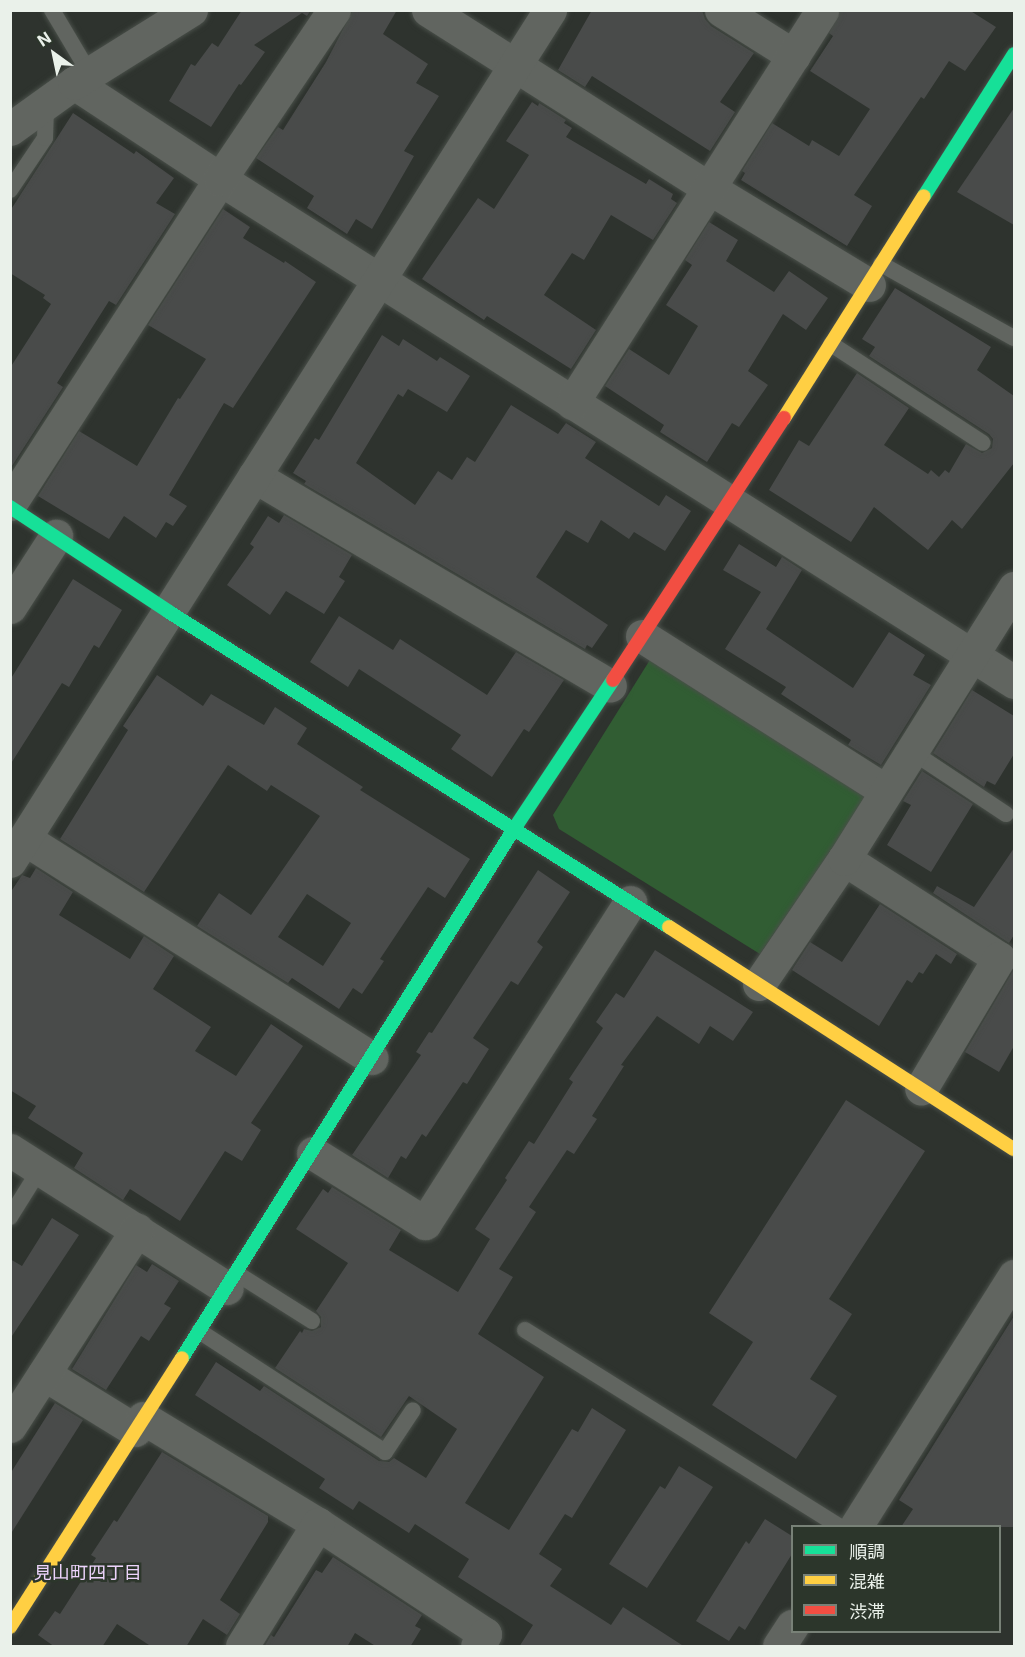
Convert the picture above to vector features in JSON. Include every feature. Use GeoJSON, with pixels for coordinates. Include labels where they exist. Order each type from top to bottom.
{"type":"FeatureCollection","features":[{"type":"Feature","properties":{"kind":"street"},"geometry":{"type":"LineString","coordinates":[[10,129],[82,78],[191,10]]}},
{"type":"Feature","properties":{"kind":"street"},"geometry":{"type":"LineString","coordinates":[[334,10],[220,179],[10,506],[169,612],[630,902],[1014,1149]]}},
{"type":"Feature","properties":{"kind":"street"},"geometry":{"type":"LineString","coordinates":[[429,10],[709,188],[875,274]]}},
{"type":"Feature","properties":{"kind":"street"},"geometry":{"type":"LineString","coordinates":[[372,1058],[18,850],[378,278],[550,10]]}},
{"type":"Feature","properties":{"kind":"street"},"geometry":{"type":"LineString","coordinates":[[721,10],[794,56]]}},
{"type":"Feature","properties":{"kind":"street"},"geometry":{"type":"LineString","coordinates":[[572,403],[822,10]]}},
{"type":"Feature","properties":{"kind":"street"},"geometry":{"type":"LineString","coordinates":[[11,1625],[232,1281],[514,829],[730,502],[1014,54]]}},
{"type":"Feature","properties":{"kind":"street"},"geometry":{"type":"LineString","coordinates":[[82,78],[220,179],[1014,682]]}},
{"type":"Feature","properties":{"kind":"street"},"geometry":{"type":"LineString","coordinates":[[254,476],[610,686]]}},
{"type":"Feature","properties":{"kind":"street"},"geometry":{"type":"LineString","coordinates":[[10,607],[56,536]]}},
{"type":"Feature","properties":{"kind":"street"},"geometry":{"type":"LineString","coordinates":[[759,984],[844,859],[1014,588]]}},
{"type":"Feature","properties":{"kind":"street"},"geometry":{"type":"LineString","coordinates":[[642,636],[886,791]]}},
{"type":"Feature","properties":{"kind":"street"},"geometry":{"type":"LineString","coordinates":[[844,859],[999,958],[921,1089]]}},
{"type":"Feature","properties":{"kind":"street"},"geometry":{"type":"LineString","coordinates":[[312,1153],[425,1223],[630,902]]}},
{"type":"Feature","properties":{"kind":"street"},"geometry":{"type":"LineString","coordinates":[[10,1150],[137,1230],[232,1281]]}},
{"type":"Feature","properties":{"kind":"street"},"geometry":{"type":"LineString","coordinates":[[10,1426],[137,1230]]}},
{"type":"Feature","properties":{"kind":"street"},"geometry":{"type":"LineString","coordinates":[[857,1525],[1014,1276]]}},
{"type":"Feature","properties":{"kind":"street"},"geometry":{"type":"LineString","coordinates":[[44,1374],[318,1524],[485,1634],[477,1647]]}},
{"type":"Feature","properties":{"kind":"street"},"geometry":{"type":"LineString","coordinates":[[242,1647],[318,1524]]}},
{"type":"Feature","properties":{"kind":"street"},"geometry":{"type":"LineString","coordinates":[[779,1647],[791,1628]]}},
{"type":"Feature","properties":{"kind":"lane"},"geometry":{"type":"LineString","coordinates":[[52,10],[82,78]]}},
{"type":"Feature","properties":{"kind":"lane"},"geometry":{"type":"LineString","coordinates":[[10,190],[45,138],[46,103]]}},
{"type":"Feature","properties":{"kind":"lane"},"geometry":{"type":"LineString","coordinates":[[875,274],[1014,338]]}},
{"type":"Feature","properties":{"kind":"lane"},"geometry":{"type":"LineString","coordinates":[[831,344],[983,443]]}},
{"type":"Feature","properties":{"kind":"lane"},"geometry":{"type":"LineString","coordinates":[[911,751],[1006,814]]}},
{"type":"Feature","properties":{"kind":"lane"},"geometry":{"type":"LineString","coordinates":[[10,1217],[40,1169]]}},
{"type":"Feature","properties":{"kind":"lane"},"geometry":{"type":"LineString","coordinates":[[232,1281],[312,1321]]}},
{"type":"Feature","properties":{"kind":"lane"},"geometry":{"type":"LineString","coordinates":[[525,1330],[836,1525]]}},
{"type":"Feature","properties":{"kind":"lane"},"geometry":{"type":"LineString","coordinates":[[199,1331],[385,1452],[413,1410]]}},
{"type":"Feature","properties":{"kind":"green space"},"geometry":{"type":"Polygon","coordinates":[[[653,655],[870,793],[760,954],[559,829],[553,815],[653,655]]]}},
{"type":"Feature","properties":{"kind":"building"},"geometry":{"type":"Polygon","coordinates":[[[242,10],[311,10],[307,16],[302,13],[254,45],[265,52],[241,85],[239,84],[211,127],[169,101],[191,64],[195,66],[212,43],[218,47],[242,10]]]}},
{"type":"Feature","properties":{"kind":"building"},"geometry":{"type":"Polygon","coordinates":[[[353,10],[397,10],[383,34],[428,64],[416,83],[439,96],[404,151],[414,156],[372,229],[356,219],[347,234],[307,208],[314,196],[256,158],[278,127],[283,130],[326,62],[353,10]]]}},
{"type":"Feature","properties":{"kind":"building"},"geometry":{"type":"Polygon","coordinates":[[[592,10],[702,10],[711,26],[754,53],[720,102],[735,112],[710,151],[592,76],[585,87],[558,70],[592,10]]]}},
{"type":"Feature","properties":{"kind":"building"},"geometry":{"type":"Polygon","coordinates":[[[841,10],[969,10],[996,27],[965,71],[949,61],[924,99],[921,97],[854,195],[872,206],[847,246],[741,180],[745,173],[742,171],[772,123],[809,146],[812,140],[839,156],[870,109],[810,71],[833,36],[829,33],[841,10]]]}},
{"type":"Feature","properties":{"kind":"building"},"geometry":{"type":"Polygon","coordinates":[[[532,102],[538,106],[539,103],[566,120],[564,123],[572,128],[566,137],[646,184],[649,179],[673,194],[671,199],[677,203],[653,240],[611,215],[584,260],[572,253],[544,295],[596,330],[571,369],[487,316],[484,320],[422,279],[478,198],[494,209],[529,155],[506,141],[532,102]]]}},
{"type":"Feature","properties":{"kind":"building"},"geometry":{"type":"Polygon","coordinates":[[[1014,108],[1014,225],[957,192],[1014,108]]]}},
{"type":"Feature","properties":{"kind":"building"},"geometry":{"type":"Polygon","coordinates":[[[73,113],[134,154],[136,151],[174,178],[156,203],[175,214],[116,305],[109,301],[57,383],[63,387],[10,469],[10,368],[51,304],[43,298],[45,295],[10,273],[10,211],[73,113]]]}},
{"type":"Feature","properties":{"kind":"building"},"geometry":{"type":"Polygon","coordinates":[[[223,209],[250,227],[243,238],[284,263],[285,261],[316,282],[233,408],[224,403],[169,495],[187,506],[173,526],[166,522],[156,538],[124,516],[109,539],[38,496],[79,431],[137,466],[178,398],[180,399],[206,359],[148,325],[223,209]]]}},
{"type":"Feature","properties":{"kind":"building"},"geometry":{"type":"Polygon","coordinates":[[[709,222],[738,240],[726,261],[774,292],[789,271],[828,298],[806,330],[783,314],[748,371],[768,385],[739,427],[732,423],[707,462],[660,432],[664,425],[605,386],[629,349],[669,375],[698,326],[666,305],[692,265],[685,260],[709,222]]]}},
{"type":"Feature","properties":{"kind":"building"},"geometry":{"type":"Polygon","coordinates":[[[895,288],[991,347],[977,370],[1014,396],[1014,463],[962,529],[952,520],[928,550],[874,507],[851,542],[769,490],[799,440],[809,446],[857,373],[909,408],[884,445],[928,474],[931,470],[939,477],[945,470],[949,473],[966,444],[982,453],[992,448],[993,439],[989,434],[869,356],[875,347],[862,339],[895,288]]]}},
{"type":"Feature","properties":{"kind":"building"},"geometry":{"type":"Polygon","coordinates":[[[382,335],[399,346],[403,339],[437,361],[440,357],[470,376],[447,412],[408,389],[403,397],[398,394],[356,463],[415,505],[438,471],[452,480],[467,457],[475,462],[511,405],[558,434],[566,423],[596,442],[585,458],[659,506],[666,495],[691,511],[665,551],[634,532],[629,539],[601,520],[588,543],[566,530],[536,577],[608,625],[592,648],[587,645],[585,649],[304,484],[306,481],[293,473],[315,438],[319,440],[382,335]]]}},
{"type":"Feature","properties":{"kind":"building"},"geometry":{"type":"Polygon","coordinates":[[[284,515],[352,555],[339,577],[345,581],[324,614],[286,591],[270,615],[227,585],[254,547],[250,544],[268,516],[279,523],[284,515]]]}},
{"type":"Feature","properties":{"kind":"building"},"geometry":{"type":"Polygon","coordinates":[[[739,544],[776,567],[782,557],[802,570],[766,629],[853,688],[889,632],[925,655],[913,675],[931,685],[881,765],[848,745],[851,740],[781,694],[786,687],[725,649],[761,592],[723,570],[739,544]]]}},
{"type":"Feature","properties":{"kind":"building"},"geometry":{"type":"Polygon","coordinates":[[[73,579],[122,610],[99,648],[94,645],[69,687],[62,683],[10,765],[10,680],[73,579]]]}},
{"type":"Feature","properties":{"kind":"building"},"geometry":{"type":"Polygon","coordinates":[[[339,616],[393,650],[400,639],[487,695],[516,652],[564,680],[529,732],[524,729],[492,777],[451,749],[461,735],[359,669],[348,687],[310,662],[339,616]]]}},
{"type":"Feature","properties":{"kind":"building"},"geometry":{"type":"Polygon","coordinates":[[[157,675],[203,706],[211,694],[264,725],[275,707],[307,728],[297,744],[363,787],[360,790],[470,859],[445,898],[428,887],[380,959],[384,961],[362,994],[353,988],[339,1009],[292,978],[288,983],[197,926],[219,893],[251,915],[320,816],[271,785],[267,791],[228,765],[144,892],[60,839],[128,730],[123,726],[157,675]],[[307,894],[278,937],[323,966],[351,923],[307,894]]]}},
{"type":"Feature","properties":{"kind":"building"},"geometry":{"type":"Polygon","coordinates":[[[972,690],[1014,716],[1014,754],[995,785],[987,781],[984,787],[933,753],[972,690]]]}},
{"type":"Feature","properties":{"kind":"building"},"geometry":{"type":"Polygon","coordinates":[[[922,771],[973,804],[931,872],[887,845],[911,805],[903,801],[922,771]]]}},
{"type":"Feature","properties":{"kind":"building"},"geometry":{"type":"Polygon","coordinates":[[[1014,848],[1014,935],[1009,943],[933,893],[937,886],[974,907],[1014,848]]]}},
{"type":"Feature","properties":{"kind":"building"},"geometry":{"type":"Polygon","coordinates":[[[36,868],[73,892],[59,915],[130,959],[144,936],[174,956],[153,989],[211,1027],[195,1051],[236,1076],[271,1024],[303,1046],[251,1123],[261,1130],[242,1161],[225,1151],[180,1221],[130,1189],[123,1200],[74,1168],[83,1153],[28,1118],[36,1106],[10,1090],[10,893],[22,875],[30,878],[36,868]]]}},
{"type":"Feature","properties":{"kind":"building"},"geometry":{"type":"Polygon","coordinates":[[[538,870],[570,892],[537,942],[543,947],[518,985],[511,981],[473,1038],[489,1049],[467,1084],[463,1082],[426,1137],[422,1134],[406,1159],[401,1156],[388,1178],[352,1155],[421,1055],[416,1052],[429,1032],[432,1033],[538,870]]]}},
{"type":"Feature","properties":{"kind":"building"},"geometry":{"type":"Polygon","coordinates":[[[880,904],[957,954],[951,964],[936,954],[923,974],[919,972],[912,983],[907,980],[879,1026],[792,970],[810,942],[842,962],[880,904]]]}},
{"type":"Feature","properties":{"kind":"building"},"geometry":{"type":"Polygon","coordinates":[[[655,950],[753,1012],[733,1041],[710,1026],[699,1044],[657,1016],[621,1065],[624,1066],[592,1116],[597,1119],[574,1154],[567,1150],[529,1207],[536,1212],[499,1269],[513,1277],[478,1334],[544,1377],[465,1503],[509,1530],[572,1429],[578,1432],[592,1408],[626,1430],[572,1518],[565,1514],[539,1554],[562,1569],[550,1586],[611,1625],[623,1607],[685,1647],[519,1647],[533,1625],[458,1577],[469,1559],[415,1524],[409,1533],[359,1501],[353,1510],[319,1488],[325,1479],[195,1395],[216,1362],[260,1391],[264,1386],[379,1461],[389,1462],[394,1458],[426,1478],[457,1429],[409,1396],[381,1437],[275,1368],[300,1331],[302,1333],[304,1329],[312,1331],[321,1327],[321,1317],[316,1311],[348,1263],[296,1229],[323,1189],[328,1193],[332,1187],[401,1230],[389,1250],[458,1292],[490,1239],[475,1229],[529,1141],[534,1144],[573,1082],[569,1079],[603,1028],[596,1022],[616,993],[624,998],[655,950]]]}},
{"type":"Feature","properties":{"kind":"building"},"geometry":{"type":"Polygon","coordinates":[[[1014,969],[1014,1046],[999,1072],[965,1052],[1014,969]]]}},
{"type":"Feature","properties":{"kind":"building"},"geometry":{"type":"Polygon","coordinates":[[[846,1100],[925,1151],[829,1299],[852,1314],[810,1379],[837,1396],[796,1459],[712,1405],[753,1342],[709,1313],[846,1100]]]}},
{"type":"Feature","properties":{"kind":"building"},"geometry":{"type":"Polygon","coordinates":[[[52,1218],[79,1235],[10,1339],[10,1259],[22,1266],[52,1218]]]}},
{"type":"Feature","properties":{"kind":"building"},"geometry":{"type":"Polygon","coordinates":[[[152,1264],[179,1281],[164,1304],[171,1308],[149,1341],[141,1336],[106,1390],[72,1369],[136,1265],[147,1272],[152,1264]]]}},
{"type":"Feature","properties":{"kind":"building"},"geometry":{"type":"Polygon","coordinates":[[[1014,1316],[1014,1527],[902,1525],[913,1509],[899,1500],[1014,1316]]]}},
{"type":"Feature","properties":{"kind":"building"},"geometry":{"type":"Polygon","coordinates":[[[55,1403],[83,1420],[10,1535],[10,1474],[55,1403]]]}},
{"type":"Feature","properties":{"kind":"building"},"geometry":{"type":"Polygon","coordinates":[[[162,1452],[268,1516],[268,1522],[220,1600],[240,1614],[227,1635],[203,1619],[186,1647],[152,1647],[117,1624],[102,1647],[55,1647],[38,1635],[55,1611],[60,1614],[96,1558],[91,1555],[114,1520],[117,1522],[162,1452]]]}},
{"type":"Feature","properties":{"kind":"building"},"geometry":{"type":"Polygon","coordinates":[[[679,1466],[713,1487],[647,1588],[609,1564],[660,1486],[665,1489],[679,1466]]]}},
{"type":"Feature","properties":{"kind":"building"},"geometry":{"type":"Polygon","coordinates":[[[765,1519],[791,1535],[791,1556],[745,1630],[739,1626],[729,1641],[696,1621],[746,1541],[749,1544],[765,1519]]]}},
{"type":"Feature","properties":{"kind":"building"},"geometry":{"type":"Polygon","coordinates":[[[333,1557],[422,1615],[415,1626],[421,1629],[410,1647],[377,1647],[355,1633],[347,1647],[264,1647],[271,1635],[274,1637],[316,1570],[322,1573],[333,1557]]]}},
{"type":"Feature","properties":{"kind":"traffic: fast"},"geometry":{"type":"LineString","coordinates":[[924,196],[1014,54]]}},
{"type":"Feature","properties":{"kind":"traffic: fast"},"geometry":{"type":"LineString","coordinates":[[10,507],[169,612],[669,927]]}},
{"type":"Feature","properties":{"kind":"traffic: fast"},"geometry":{"type":"LineString","coordinates":[[182,1358],[514,829],[613,680]]}},
{"type":"Feature","properties":{"kind":"traffic: slow"},"geometry":{"type":"LineString","coordinates":[[784,418],[924,196]]}},
{"type":"Feature","properties":{"kind":"traffic: slow"},"geometry":{"type":"LineString","coordinates":[[669,927],[1014,1149]]}},
{"type":"Feature","properties":{"kind":"traffic: slow"},"geometry":{"type":"LineString","coordinates":[[10,1627],[182,1358]]}},
{"type":"Feature","properties":{"kind":"traffic: jam"},"geometry":{"type":"LineString","coordinates":[[613,680],[784,418]]}},
{"type":"Feature","properties":{"kind":"district","name":"見山町四丁目"},"geometry":{"type":"Point","coordinates":[88,1573]}}]}
